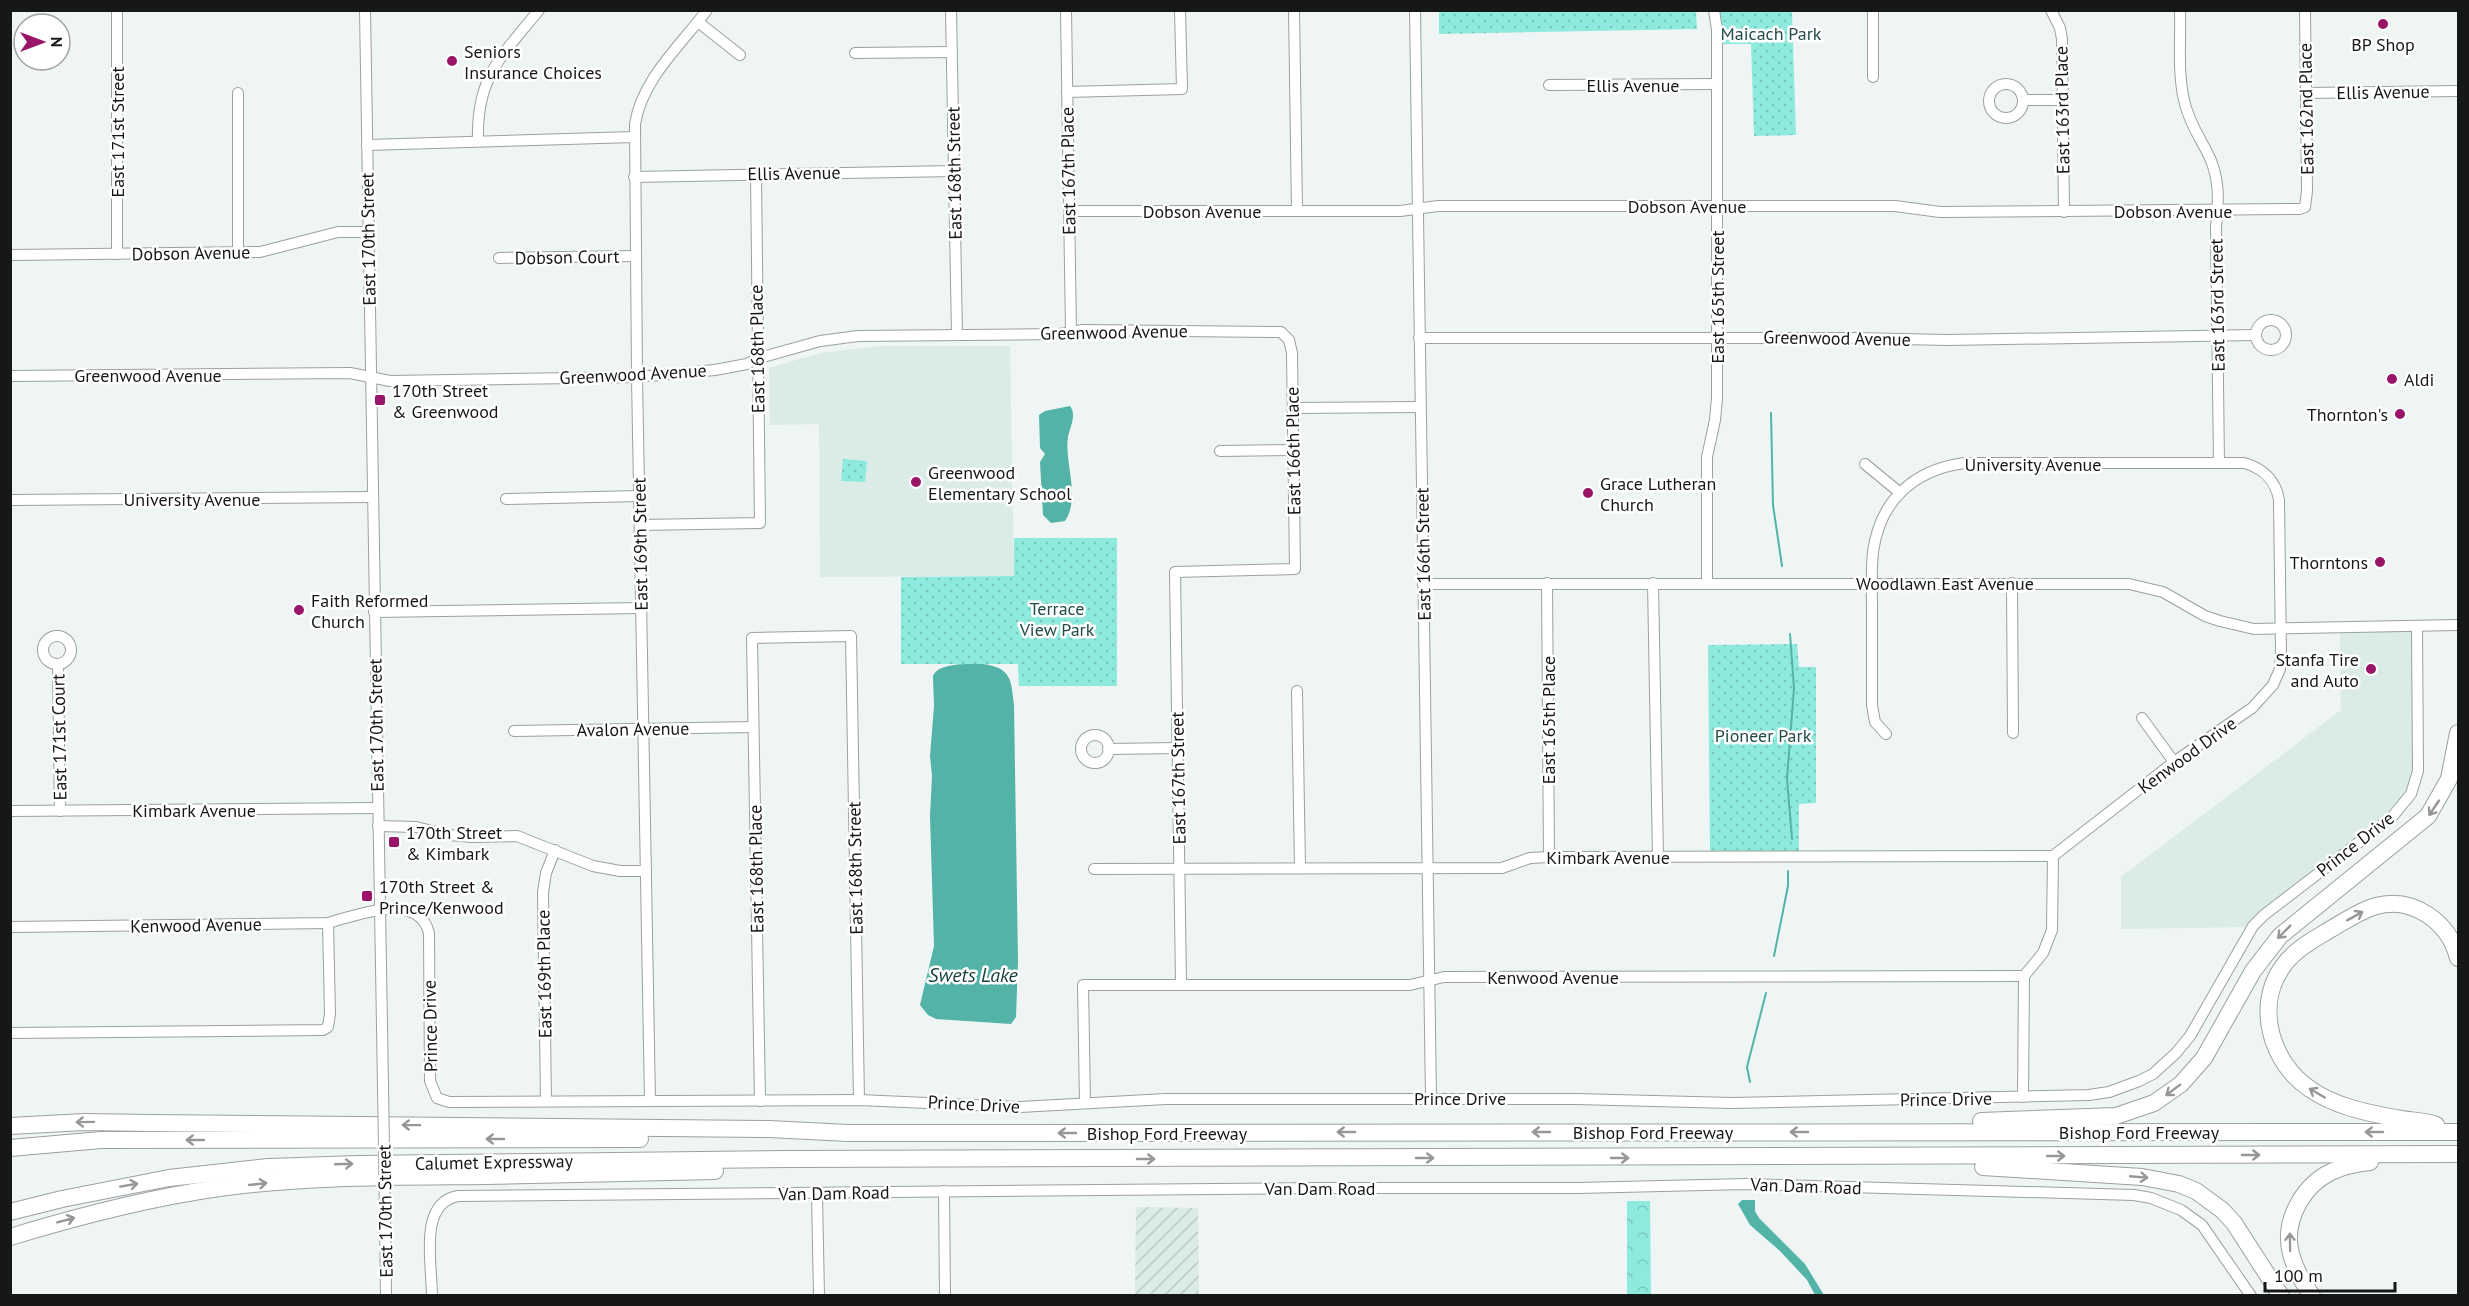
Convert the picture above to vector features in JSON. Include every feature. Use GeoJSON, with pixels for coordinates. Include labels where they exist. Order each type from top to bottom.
{"type":"FeatureCollection","features":[{"type":"Feature","properties":{"kind":"highway"},"geometry":{"type":"LineString","coordinates":[[1857,1132],[1944,1122],[2101,1118],[2134,1111],[2167,1095],[2192,1073],[2204,1058],[2253,970],[2280,936],[2428,816],[2450,779],[2458,733]]}},
{"type":"Feature","properties":{"kind":"highway"},"geometry":{"type":"LineString","coordinates":[[2456,1132],[2426,1121],[2396,1118],[2350,1108],[2311,1090],[2295,1078],[2282,1061],[2274,1045],[2269,1011],[2275,979],[2291,957],[2306,944],[2358,914],[2378,906],[2410,907],[2430,916],[2449,934],[2458,958]]}},
{"type":"Feature","properties":{"kind":"highway"},"geometry":{"type":"LineString","coordinates":[[10,1126],[84,1122],[769,1129],[848,1133]]}},
{"type":"Feature","properties":{"kind":"highway","name":"Bishop Ford Freeway"},"geometry":{"type":"LineString","coordinates":[[848,1133],[2456,1132]]}},
{"type":"Feature","properties":{"kind":"highway"},"geometry":{"type":"LineString","coordinates":[[10,1148],[101,1140],[756,1138],[848,1133]]}},
{"type":"Feature","properties":{"kind":"highway"},"geometry":{"type":"LineString","coordinates":[[2312,1296],[2295,1268],[2290,1252],[2292,1222],[2302,1197],[2319,1179],[2340,1168],[2413,1154]]}},
{"type":"Feature","properties":{"kind":"highway","name":"Bishop Ford Freeway"},"geometry":{"type":"LineString","coordinates":[[982,1160],[2458,1154]]}},
{"type":"Feature","properties":{"kind":"highway"},"geometry":{"type":"LineString","coordinates":[[1809,1157],[1874,1166],[2018,1168],[2142,1177],[2179,1184],[2209,1199],[2228,1216],[2281,1296]]}},
{"type":"Feature","properties":{"kind":"highway","name":"Calumet Expressway"},"geometry":{"type":"LineString","coordinates":[[10,1212],[122,1186],[169,1178],[268,1167],[791,1159],[982,1160]]}},
{"type":"Feature","properties":{"kind":"highway"},"geometry":{"type":"LineString","coordinates":[[10,1237],[137,1202],[218,1188],[287,1180],[357,1176],[930,1167],[982,1160]]}},
{"type":"Feature","properties":{"kind":"street","name":"East 171st Street"},"geometry":{"type":"LineString","coordinates":[[117,10],[117,254]]}},
{"type":"Feature","properties":{"kind":"street","name":"East 170th Street"},"geometry":{"type":"LineString","coordinates":[[364,10],[386,1296]]}},
{"type":"Feature","properties":{"kind":"street"},"geometry":{"type":"LineString","coordinates":[[477,141],[478,107],[485,83],[500,57],[539,10]]}},
{"type":"Feature","properties":{"kind":"street","name":"East 169th Street"},"geometry":{"type":"LineString","coordinates":[[650,1101],[634,137],[637,108],[644,93],[708,10]]}},
{"type":"Feature","properties":{"kind":"street","name":"East 168th Street"},"geometry":{"type":"LineString","coordinates":[[951,10],[957,335]]}},
{"type":"Feature","properties":{"kind":"street","name":"East 167th Place"},"geometry":{"type":"LineString","coordinates":[[1066,10],[1071,332]]}},
{"type":"Feature","properties":{"kind":"street"},"geometry":{"type":"LineString","coordinates":[[1067,92],[1182,89],[1180,10]]}},
{"type":"Feature","properties":{"kind":"street"},"geometry":{"type":"LineString","coordinates":[[1294,10],[1297,211]]}},
{"type":"Feature","properties":{"kind":"street","name":"East 166th Street"},"geometry":{"type":"LineString","coordinates":[[1415,10],[1431,1098]]}},
{"type":"Feature","properties":{"kind":"street","name":"East 165th Street"},"geometry":{"type":"LineString","coordinates":[[1707,583],[1707,457],[1717,409],[1717,30],[1714,10]]}},
{"type":"Feature","properties":{"kind":"street"},"geometry":{"type":"LineString","coordinates":[[1873,10],[1873,77]]}},
{"type":"Feature","properties":{"kind":"street","name":"East 163rd Place"},"geometry":{"type":"LineString","coordinates":[[2051,10],[2060,28],[2062,39],[2064,212]]}},
{"type":"Feature","properties":{"kind":"street","name":"East 163rd Street"},"geometry":{"type":"LineString","coordinates":[[2180,10],[2181,86],[2184,102],[2189,118],[2214,167],[2218,184],[2216,227],[2219,463]]}},
{"type":"Feature","properties":{"kind":"street","name":"East 162nd Place"},"geometry":{"type":"LineString","coordinates":[[2305,10],[2307,93],[2305,207]]}},
{"type":"Feature","properties":{"kind":"street"},"geometry":{"type":"LineString","coordinates":[[698,22],[740,55]]}},
{"type":"Feature","properties":{"kind":"street"},"geometry":{"type":"LineString","coordinates":[[855,53],[952,52]]}},
{"type":"Feature","properties":{"kind":"street","name":"Ellis Avenue"},"geometry":{"type":"LineString","coordinates":[[1549,85],[1717,84]]}},
{"type":"Feature","properties":{"kind":"street","name":"Ellis Avenue"},"geometry":{"type":"LineString","coordinates":[[2307,93],[2458,91]]}},
{"type":"Feature","properties":{"kind":"street"},"geometry":{"type":"LineString","coordinates":[[238,93],[238,252]]}},
{"type":"Feature","properties":{"kind":"street"},"geometry":{"type":"LineString","coordinates":[[2023,100],[2062,100]]}},
{"type":"Feature","properties":{"kind":"street"},"geometry":{"type":"LineString","coordinates":[[367,145],[634,137]]}},
{"type":"Feature","properties":{"kind":"street","name":"Ellis Avenue"},"geometry":{"type":"LineString","coordinates":[[634,177],[955,171]]}},
{"type":"Feature","properties":{"kind":"street","name":"East 168th Place"},"geometry":{"type":"LineString","coordinates":[[640,525],[760,524],[756,359],[756,174]]}},
{"type":"Feature","properties":{"kind":"street","name":"Dobson Avenue"},"geometry":{"type":"LineString","coordinates":[[1069,211],[1297,211],[1418,209],[1438,206],[1717,205],[1895,206],[1940,212],[2064,212],[2292,210],[2305,207]]}},
{"type":"Feature","properties":{"kind":"street","name":"Dobson Avenue"},"geometry":{"type":"LineString","coordinates":[[10,255],[268,251],[338,232],[368,232]]}},
{"type":"Feature","properties":{"kind":"street","name":"Dobson Court"},"geometry":{"type":"LineString","coordinates":[[499,258],[636,256]]}},
{"type":"Feature","properties":{"kind":"street","name":"Greenwood Avenue"},"geometry":{"type":"LineString","coordinates":[[10,376],[350,373],[390,381],[637,377],[715,370],[747,364],[756,359],[820,341],[858,336],[1083,330],[1270,330],[1286,335]]}},
{"type":"Feature","properties":{"kind":"street","name":"East 166th Place"},"geometry":{"type":"LineString","coordinates":[[1175,572],[1295,569],[1292,353],[1286,335]]}},
{"type":"Feature","properties":{"kind":"street","name":"Greenwood Avenue"},"geometry":{"type":"LineString","coordinates":[[1419,338],[1717,337],[1948,340],[2256,335]]}},
{"type":"Feature","properties":{"kind":"street"},"geometry":{"type":"LineString","coordinates":[[1293,408],[1420,407]]}},
{"type":"Feature","properties":{"kind":"street"},"geometry":{"type":"LineString","coordinates":[[1220,451],[1293,450]]}},
{"type":"Feature","properties":{"kind":"street","name":"University Avenue"},"geometry":{"type":"LineString","coordinates":[[1886,734],[1875,722],[1872,705],[1872,556],[1878,530],[1899,492],[1935,469],[1964,463],[2219,463],[2254,466],[2268,477],[2279,500],[2281,629]]}},
{"type":"Feature","properties":{"kind":"street"},"geometry":{"type":"LineString","coordinates":[[1865,464],[1899,492]]}},
{"type":"Feature","properties":{"kind":"street"},"geometry":{"type":"LineString","coordinates":[[506,499],[639,496]]}},
{"type":"Feature","properties":{"kind":"street","name":"University Avenue"},"geometry":{"type":"LineString","coordinates":[[10,500],[373,497]]}},
{"type":"Feature","properties":{"kind":"street","name":"East 167th Street"},"geometry":{"type":"LineString","coordinates":[[1175,572],[1181,984]]}},
{"type":"Feature","properties":{"kind":"street","name":"East 165th Place"},"geometry":{"type":"LineString","coordinates":[[1547,583],[1549,856]]}},
{"type":"Feature","properties":{"kind":"street"},"geometry":{"type":"LineString","coordinates":[[1653,583],[1658,857]]}},
{"type":"Feature","properties":{"kind":"street"},"geometry":{"type":"LineString","coordinates":[[2012,583],[2013,733]]}},
{"type":"Feature","properties":{"kind":"street","name":"Woodlawn East Avenue"},"geometry":{"type":"LineString","coordinates":[[1423,584],[2129,584],[2163,592],[2205,616],[2254,629],[2458,625]]}},
{"type":"Feature","properties":{"kind":"street"},"geometry":{"type":"LineString","coordinates":[[374,612],[641,608]]}},
{"type":"Feature","properties":{"kind":"street","name":"Prince Drive"},"geometry":{"type":"LineString","coordinates":[[379,910],[414,912],[427,925],[430,1069],[432,1088],[437,1098],[442,1101],[859,1100],[1020,1107],[1166,1099],[1431,1098],[1732,1103],[2089,1095],[2109,1092],[2139,1081],[2159,1069],[2190,1036],[2253,926],[2264,915],[2392,817],[2405,803],[2414,784],[2419,760],[2417,626]]}},
{"type":"Feature","properties":{"kind":"street","name":"Kenwood Drive"},"geometry":{"type":"LineString","coordinates":[[2053,856],[2175,762],[2252,708],[2265,695],[2280,669],[2281,629]]}},
{"type":"Feature","properties":{"kind":"street","name":"East 168th Street"},"geometry":{"type":"LineString","coordinates":[[752,638],[851,636],[859,1100]]}},
{"type":"Feature","properties":{"kind":"street","name":"East 168th Place"},"geometry":{"type":"LineString","coordinates":[[752,638],[760,1101]]}},
{"type":"Feature","properties":{"kind":"street","name":"East 171st Court"},"geometry":{"type":"LineString","coordinates":[[58,664],[60,811]]}},
{"type":"Feature","properties":{"kind":"street"},"geometry":{"type":"LineString","coordinates":[[1297,692],[1300,868]]}},
{"type":"Feature","properties":{"kind":"street"},"geometry":{"type":"LineString","coordinates":[[2142,718],[2175,762]]}},
{"type":"Feature","properties":{"kind":"street","name":"Avalon Avenue"},"geometry":{"type":"LineString","coordinates":[[514,731],[753,727]]}},
{"type":"Feature","properties":{"kind":"street"},"geometry":{"type":"LineString","coordinates":[[1108,749],[1178,748]]}},
{"type":"Feature","properties":{"kind":"street","name":"Kimbark Avenue"},"geometry":{"type":"LineString","coordinates":[[10,811],[378,808]]}},
{"type":"Feature","properties":{"kind":"street"},"geometry":{"type":"LineString","coordinates":[[378,826],[416,827],[449,835],[472,837],[517,836],[605,869],[646,871]]}},
{"type":"Feature","properties":{"kind":"street","name":"East 169th Place"},"geometry":{"type":"LineString","coordinates":[[546,1101],[543,892],[546,873],[555,850]]}},
{"type":"Feature","properties":{"kind":"street","name":"Kimbark Avenue"},"geometry":{"type":"LineString","coordinates":[[1094,869],[1502,868],[1530,858],[1549,856],[2053,856]]}},
{"type":"Feature","properties":{"kind":"street"},"geometry":{"type":"LineString","coordinates":[[2023,1097],[2024,976],[2043,953],[2050,940],[2053,856]]}},
{"type":"Feature","properties":{"kind":"street","name":"Kenwood Avenue"},"geometry":{"type":"LineString","coordinates":[[10,927],[328,923],[379,910]]}},
{"type":"Feature","properties":{"kind":"street"},"geometry":{"type":"LineString","coordinates":[[10,1033],[323,1030],[328,1027],[330,1014],[328,923]]}},
{"type":"Feature","properties":{"kind":"street","name":"Kenwood Avenue"},"geometry":{"type":"LineString","coordinates":[[1085,1103],[1083,985],[1410,985],[1444,977],[2024,976]]}},
{"type":"Feature","properties":{"kind":"street","name":"Van Dam Road"},"geometry":{"type":"LineString","coordinates":[[432,1296],[431,1219],[439,1206],[452,1197],[944,1191],[1578,1188],[1746,1184],[2134,1195],[2151,1198],[2181,1210],[2202,1225],[2251,1296]]}},
{"type":"Feature","properties":{"kind":"street"},"geometry":{"type":"LineString","coordinates":[[944,1191],[945,1296]]}},
{"type":"Feature","properties":{"kind":"street"},"geometry":{"type":"LineString","coordinates":[[817,1194],[819,1296]]}},
{"type":"Feature","properties":{"kind":"shaded area","name":"Greenwood Elementary School"},"geometry":{"type":"Polygon","coordinates":[[[880,346],[1010,346],[1014,576],[820,577],[819,424],[770,425],[769,368],[820,353],[880,346]]]}},
{"type":"Feature","properties":{"kind":"shaded area"},"geometry":{"type":"Polygon","coordinates":[[[2412,629],[2414,763],[2407,792],[2391,811],[2246,927],[2121,929],[2121,877],[2341,710],[2340,630],[2412,629]]]}},
{"type":"Feature","properties":{"kind":"shaded area"},"geometry":{"type":"Polygon","coordinates":[[[1136,1207],[1198,1208],[1199,1295],[1135,1295],[1136,1207]]]}},
{"type":"Feature","properties":{"kind":"green space","name":"Maicach Park"},"geometry":{"type":"Polygon","coordinates":[[[1439,11],[1696,11],[1697,29],[1439,34],[1439,11]]]}},
{"type":"Feature","properties":{"kind":"green space","name":"Maicach Park"},"geometry":{"type":"Polygon","coordinates":[[[1720,11],[1792,11],[1796,135],[1754,136],[1751,44],[1721,44],[1720,11]]]}},
{"type":"Feature","properties":{"kind":"green space"},"geometry":{"type":"Polygon","coordinates":[[[843,459],[867,461],[865,482],[841,481],[843,459]]]}},
{"type":"Feature","properties":{"kind":"green space","name":"Terrace View Park"},"geometry":{"type":"Polygon","coordinates":[[[1014,538],[1117,538],[1117,686],[1019,686],[1018,664],[901,664],[901,577],[1014,576],[1014,538]]]}},
{"type":"Feature","properties":{"kind":"green space","name":"Pioneer Park"},"geometry":{"type":"Polygon","coordinates":[[[1797,644],[1799,667],[1816,667],[1816,803],[1799,804],[1799,851],[1710,851],[1708,645],[1797,644]]]}},
{"type":"Feature","properties":{"kind":"green space"},"geometry":{"type":"Polygon","coordinates":[[[1627,1201],[1650,1201],[1651,1295],[1627,1295],[1627,1201]]]}},
{"type":"Feature","properties":{"kind":"water"},"geometry":{"type":"Polygon","coordinates":[[[1070,406],[1073,417],[1067,447],[1072,501],[1065,521],[1051,523],[1043,515],[1040,462],[1045,454],[1040,448],[1039,415],[1045,411],[1070,406]]]}},
{"type":"Feature","properties":{"kind":"water","name":"Swets Lake"},"geometry":{"type":"Polygon","coordinates":[[[983,664],[1005,672],[1011,682],[1014,705],[1018,962],[1016,1017],[1011,1024],[936,1019],[928,1015],[920,1005],[934,946],[930,816],[933,676],[936,671],[948,666],[983,664]]]}},
{"type":"Feature","properties":{"kind":"water"},"geometry":{"type":"Polygon","coordinates":[[[1742,1200],[1755,1200],[1755,1211],[1759,1218],[1805,1264],[1824,1295],[1815,1295],[1807,1280],[1780,1251],[1750,1225],[1738,1204],[1742,1200]]]}},
{"type":"Feature","properties":{"kind":"waterway"},"geometry":{"type":"LineString","coordinates":[[1771,413],[1773,505],[1782,566]]}},
{"type":"Feature","properties":{"kind":"waterway"},"geometry":{"type":"LineString","coordinates":[[1790,634],[1794,688],[1787,779],[1792,839]]}},
{"type":"Feature","properties":{"kind":"waterway"},"geometry":{"type":"LineString","coordinates":[[1774,956],[1788,886],[1788,871]]}},
{"type":"Feature","properties":{"kind":"waterway"},"geometry":{"type":"LineString","coordinates":[[1750,1082],[1747,1067],[1766,993]]}},
{"type":"Feature","properties":{"kind":"place","name":"BP Shop"},"geometry":{"type":"Point","coordinates":[2383,24]}},
{"type":"Feature","properties":{"kind":"place","name":"Seniors Insurance Choices"},"geometry":{"type":"Point","coordinates":[452,61]}},
{"type":"Feature","properties":{"kind":"place","name":"Aldi"},"geometry":{"type":"Point","coordinates":[2392,379]}},
{"type":"Feature","properties":{"kind":"place","name":"170th Street & Greenwood"},"geometry":{"type":"Point","coordinates":[380,400]}},
{"type":"Feature","properties":{"kind":"place","name":"Thornton's"},"geometry":{"type":"Point","coordinates":[2400,414]}},
{"type":"Feature","properties":{"kind":"place","name":"Greenwood Elementary School"},"geometry":{"type":"Point","coordinates":[916,482]}},
{"type":"Feature","properties":{"kind":"place","name":"Grace Lutheran Church"},"geometry":{"type":"Point","coordinates":[1588,493]}},
{"type":"Feature","properties":{"kind":"place","name":"Thorntons"},"geometry":{"type":"Point","coordinates":[2380,562]}},
{"type":"Feature","properties":{"kind":"place","name":"Faith Reformed Church"},"geometry":{"type":"Point","coordinates":[299,610]}},
{"type":"Feature","properties":{"kind":"place","name":"Stanfa Tire and Auto"},"geometry":{"type":"Point","coordinates":[2371,669]}},
{"type":"Feature","properties":{"kind":"place","name":"170th Street & Kimbark"},"geometry":{"type":"Point","coordinates":[394,842]}},
{"type":"Feature","properties":{"kind":"place","name":"170th Street & Prince/Kenwood"},"geometry":{"type":"Point","coordinates":[367,896]}}]}
